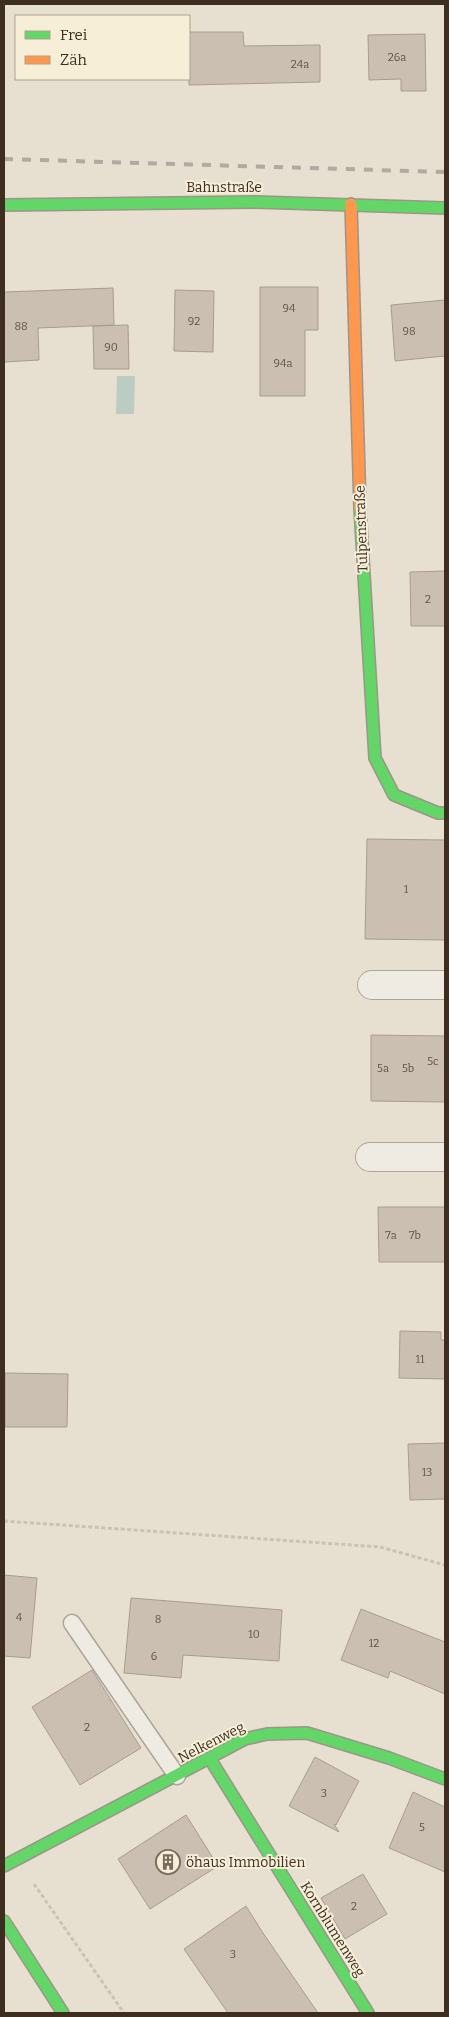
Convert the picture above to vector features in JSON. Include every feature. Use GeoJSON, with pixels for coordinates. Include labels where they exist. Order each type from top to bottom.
{"type":"FeatureCollection","features":[{"type":"Feature","properties":{"kind":"street","name":"Bahnstraße"},"geometry":{"type":"LineString","coordinates":[[4,205],[256,202],[445,208]]}},
{"type":"Feature","properties":{"kind":"street","name":"Tulpenstraße"},"geometry":{"type":"LineString","coordinates":[[351,204],[361,543],[375,758],[394,795],[438,813],[445,813]]}},
{"type":"Feature","properties":{"kind":"street"},"geometry":{"type":"LineString","coordinates":[[372,985],[445,985]]}},
{"type":"Feature","properties":{"kind":"street"},"geometry":{"type":"LineString","coordinates":[[370,1157],[445,1157]]}},
{"type":"Feature","properties":{"kind":"street","name":"Nelkenweg"},"geometry":{"type":"LineString","coordinates":[[4,1866],[245,1739],[268,1734],[307,1733],[389,1758],[445,1779]]}},
{"type":"Feature","properties":{"kind":"street","name":"Kornblumenweg"},"geometry":{"type":"LineString","coordinates":[[210,1759],[368,2013]]}},
{"type":"Feature","properties":{"kind":"street"},"geometry":{"type":"LineString","coordinates":[[4,1921],[63,2013]]}},
{"type":"Feature","properties":{"kind":"lane"},"geometry":{"type":"LineString","coordinates":[[72,1623],[177,1776]]}},
{"type":"Feature","properties":{"kind":"path"},"geometry":{"type":"LineString","coordinates":[[4,1521],[380,1547],[445,1565]]}},
{"type":"Feature","properties":{"kind":"path"},"geometry":{"type":"LineString","coordinates":[[17,1859],[124,2013]]}},
{"type":"Feature","properties":{"kind":"shaded area"},"geometry":{"type":"Polygon","coordinates":[[[117,376],[135,376],[134,414],[116,414],[117,376]]]}},
{"type":"Feature","properties":{"kind":"building"},"geometry":{"type":"Polygon","coordinates":[[[190,32],[243,32],[244,46],[320,45],[320,82],[189,85],[190,32]]]}},
{"type":"Feature","properties":{"kind":"building"},"geometry":{"type":"Polygon","coordinates":[[[425,34],[426,91],[401,91],[401,79],[369,80],[368,35],[425,34]]]}},
{"type":"Feature","properties":{"kind":"building"},"geometry":{"type":"Polygon","coordinates":[[[260,287],[318,287],[318,330],[305,330],[305,396],[260,396],[260,287]]]}},
{"type":"Feature","properties":{"kind":"building"},"geometry":{"type":"Polygon","coordinates":[[[113,288],[114,325],[38,328],[39,360],[4,362],[4,292],[113,288]]]}},
{"type":"Feature","properties":{"kind":"building"},"geometry":{"type":"Polygon","coordinates":[[[175,290],[214,291],[213,352],[174,351],[175,290]]]}},
{"type":"Feature","properties":{"kind":"building"},"geometry":{"type":"Polygon","coordinates":[[[445,300],[445,356],[395,361],[391,305],[445,300]]]}},
{"type":"Feature","properties":{"kind":"building"},"geometry":{"type":"Polygon","coordinates":[[[128,325],[129,369],[94,369],[93,326],[128,325]]]}},
{"type":"Feature","properties":{"kind":"building"},"geometry":{"type":"Polygon","coordinates":[[[445,571],[445,626],[411,626],[410,572],[445,571]]]}},
{"type":"Feature","properties":{"kind":"building"},"geometry":{"type":"Polygon","coordinates":[[[367,839],[445,840],[445,940],[365,939],[367,839]]]}},
{"type":"Feature","properties":{"kind":"building"},"geometry":{"type":"Polygon","coordinates":[[[371,1035],[445,1036],[445,1102],[371,1101],[371,1035]]]}},
{"type":"Feature","properties":{"kind":"building"},"geometry":{"type":"Polygon","coordinates":[[[378,1207],[445,1207],[445,1262],[379,1262],[378,1207]]]}},
{"type":"Feature","properties":{"kind":"building"},"geometry":{"type":"Polygon","coordinates":[[[400,1331],[441,1332],[441,1340],[445,1340],[445,1379],[399,1378],[400,1331]]]}},
{"type":"Feature","properties":{"kind":"building"},"geometry":{"type":"Polygon","coordinates":[[[5,1373],[68,1374],[67,1427],[5,1427],[5,1373]]]}},
{"type":"Feature","properties":{"kind":"building"},"geometry":{"type":"Polygon","coordinates":[[[445,1443],[445,1499],[410,1500],[408,1444],[445,1443]]]}},
{"type":"Feature","properties":{"kind":"building"},"geometry":{"type":"Polygon","coordinates":[[[4,1575],[37,1578],[30,1658],[4,1656],[4,1575]]]}},
{"type":"Feature","properties":{"kind":"building"},"geometry":{"type":"Polygon","coordinates":[[[131,1598],[282,1610],[279,1661],[183,1655],[181,1678],[124,1673],[131,1598]]]}},
{"type":"Feature","properties":{"kind":"building"},"geometry":{"type":"Polygon","coordinates":[[[361,1609],[445,1642],[445,1694],[390,1671],[388,1678],[341,1660],[361,1609]]]}},
{"type":"Feature","properties":{"kind":"building"},"geometry":{"type":"Polygon","coordinates":[[[92,1670],[141,1748],[80,1785],[32,1707],[92,1670]]]}},
{"type":"Feature","properties":{"kind":"building"},"geometry":{"type":"Polygon","coordinates":[[[315,1757],[359,1781],[336,1825],[334,1824],[339,1832],[289,1806],[315,1757]]]}},
{"type":"Feature","properties":{"kind":"building"},"geometry":{"type":"Polygon","coordinates":[[[413,1792],[445,1807],[445,1872],[389,1848],[413,1792]]]}},
{"type":"Feature","properties":{"kind":"building","name":"öhaus Immobilien"},"geometry":{"type":"Polygon","coordinates":[[[186,1815],[218,1866],[150,1909],[118,1859],[186,1815]]]}},
{"type":"Feature","properties":{"kind":"building"},"geometry":{"type":"Polygon","coordinates":[[[363,1874],[387,1914],[345,1939],[321,1898],[363,1874]]]}},
{"type":"Feature","properties":{"kind":"building"},"geometry":{"type":"Polygon","coordinates":[[[246,1906],[318,2013],[228,2013],[184,1949],[246,1906]]]}},
{"type":"Feature","properties":{"kind":"railway"},"geometry":{"type":"LineString","coordinates":[[4,159],[445,172]]}},
{"type":"Feature","properties":{"kind":"traffic: fast"},"geometry":{"type":"LineString","coordinates":[[4,205],[256,202],[445,208]]}},
{"type":"Feature","properties":{"kind":"traffic: fast"},"geometry":{"type":"LineString","coordinates":[[360,508],[375,758],[394,795],[438,813],[445,813]]}},
{"type":"Feature","properties":{"kind":"traffic: fast"},"geometry":{"type":"LineString","coordinates":[[4,1866],[245,1739],[267,1734],[307,1733],[389,1758],[445,1779]]}},
{"type":"Feature","properties":{"kind":"traffic: fast"},"geometry":{"type":"LineString","coordinates":[[210,1759],[368,2013]]}},
{"type":"Feature","properties":{"kind":"traffic: fast"},"geometry":{"type":"LineString","coordinates":[[4,1921],[63,2013]]}},
{"type":"Feature","properties":{"kind":"traffic: slow"},"geometry":{"type":"LineString","coordinates":[[351,204],[360,508]]}},
{"type":"Feature","properties":{"kind":"place","name":"öhaus Immobilien"},"geometry":{"type":"Point","coordinates":[168,1862]}}]}
